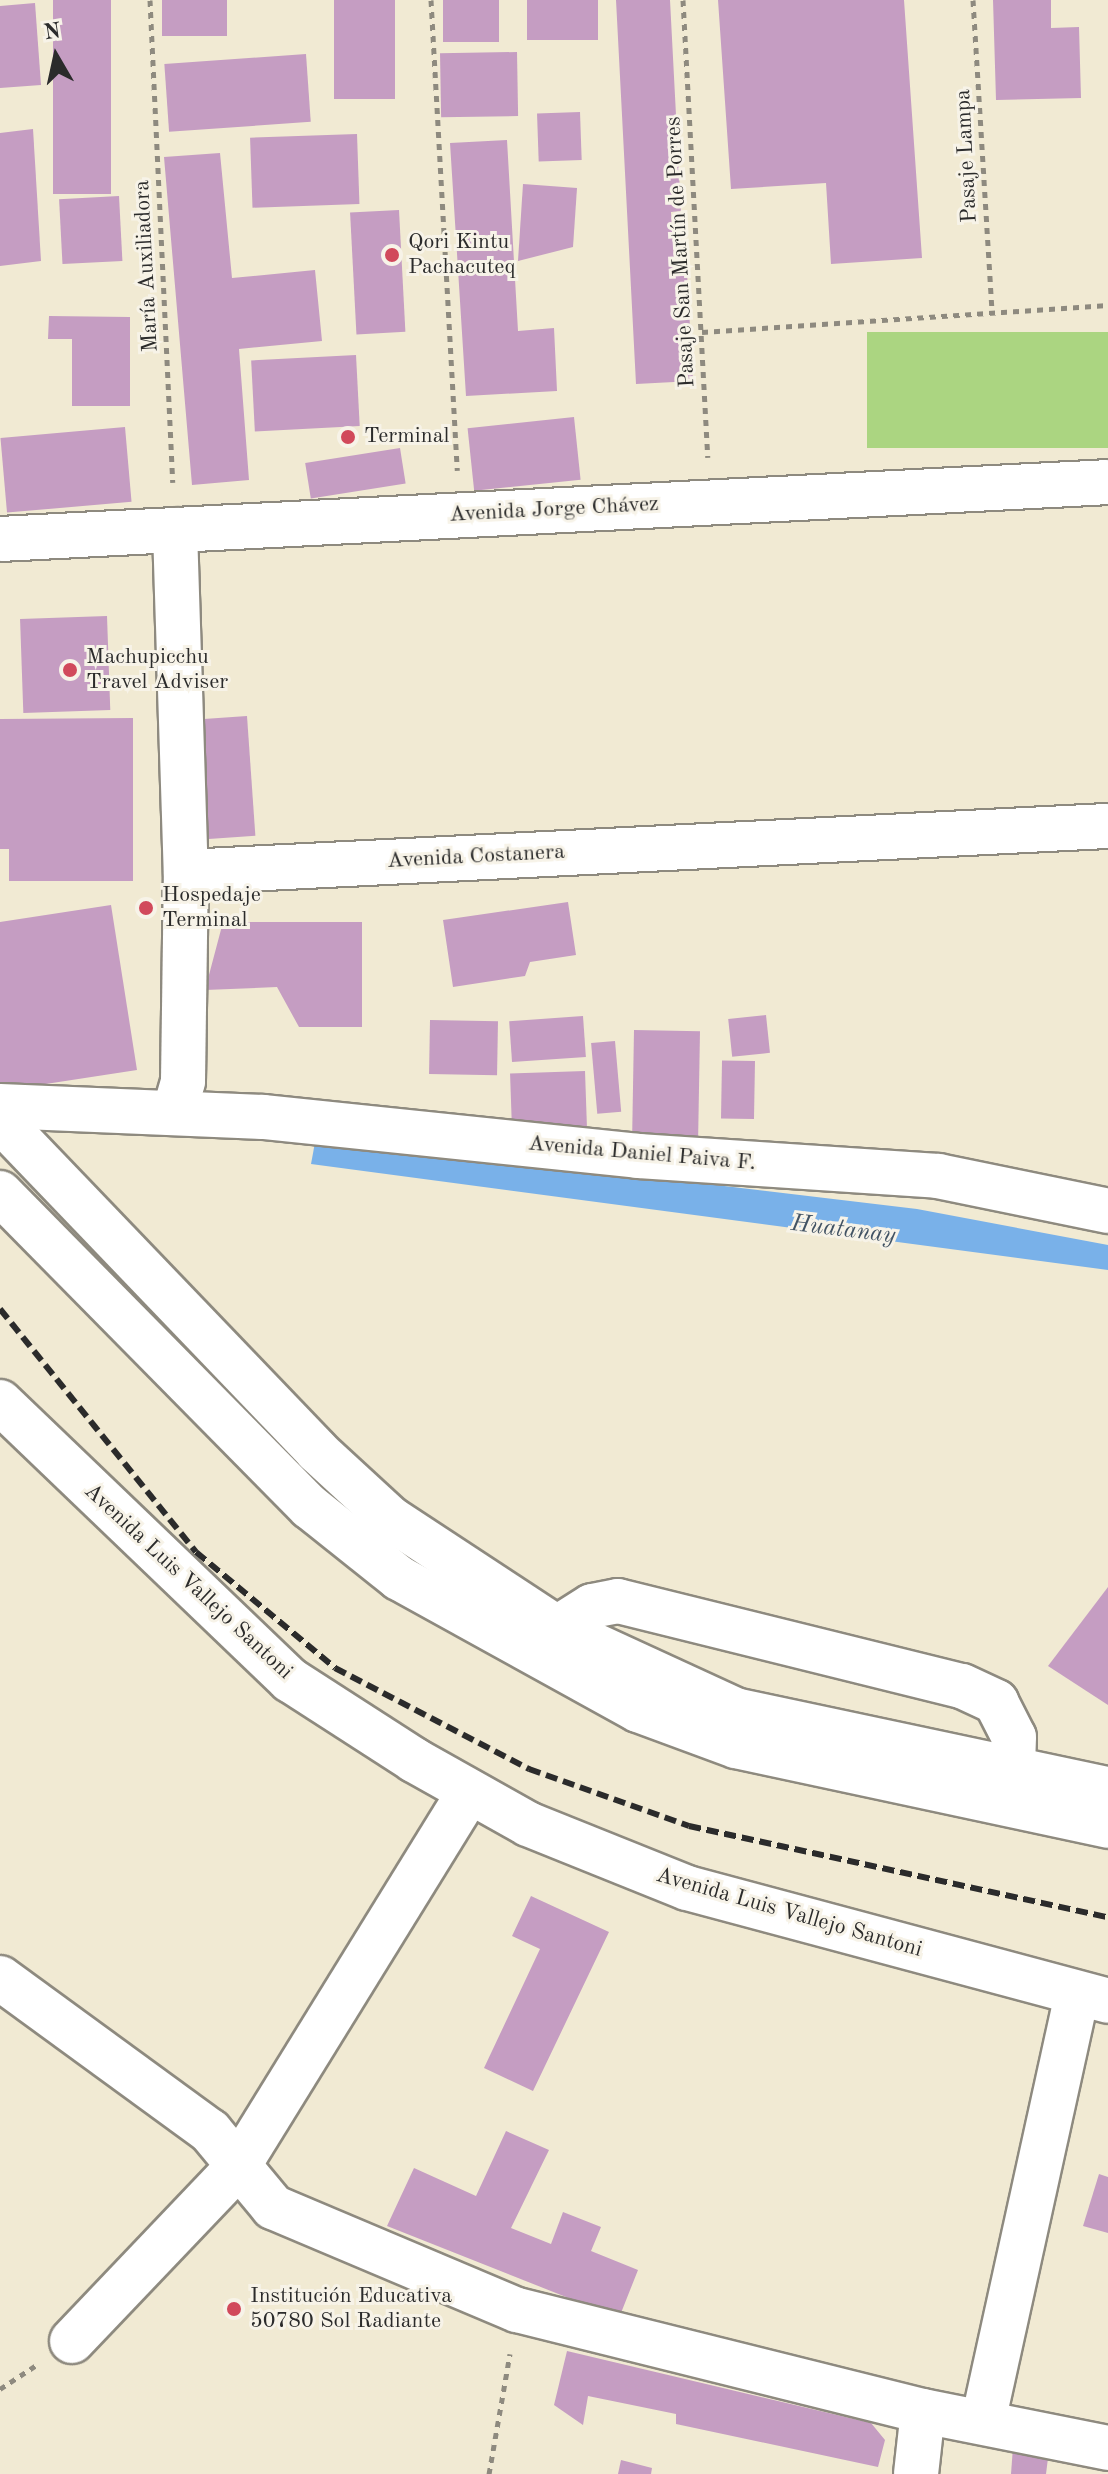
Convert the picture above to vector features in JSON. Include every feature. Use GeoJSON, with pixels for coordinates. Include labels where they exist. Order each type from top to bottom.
{"type":"FeatureCollection","features":[{"type":"Feature","properties":{"kind":"street","name":"Avenida Jorge Chávez"},"geometry":{"type":"LineString","coordinates":[[0,539],[1108,482]]}},
{"type":"Feature","properties":{"kind":"street"},"geometry":{"type":"LineString","coordinates":[[174,1113],[183,1081],[186,872],[175,530]]}},
{"type":"Feature","properties":{"kind":"street","name":"Avenida Costanera"},"geometry":{"type":"LineString","coordinates":[[186,872],[1108,826]]}},
{"type":"Feature","properties":{"kind":"street","name":"Avenida Daniel Paiva F."},"geometry":{"type":"LineString","coordinates":[[0,1106],[174,1113],[638,1156],[938,1176],[1108,1211]]}},
{"type":"Feature","properties":{"kind":"street"},"geometry":{"type":"LineString","coordinates":[[0,1120],[111,1241],[370,1499],[557,1628],[735,1710],[1108,1789]]}},
{"type":"Feature","properties":{"kind":"street"},"geometry":{"type":"LineString","coordinates":[[0,1193],[310,1507],[399,1578],[638,1710],[736,1746],[1108,1826]]}},
{"type":"Feature","properties":{"kind":"street","name":"Avenida Luis Vallejo Santoni"},"geometry":{"type":"LineString","coordinates":[[0,1402],[290,1680],[469,1792],[528,1824],[687,1888],[1093,1998]]}},
{"type":"Feature","properties":{"kind":"street"},"geometry":{"type":"LineString","coordinates":[[557,1628],[592,1606],[618,1601],[962,1686],[996,1702],[1014,1737],[1013,1768]]}},
{"type":"Feature","properties":{"kind":"street"},"geometry":{"type":"LineString","coordinates":[[72,2341],[237,2168],[469,1792]]}},
{"type":"Feature","properties":{"kind":"street"},"geometry":{"type":"LineString","coordinates":[[0,1978],[210,2131],[237,2168],[273,2207],[517,2310],[923,2411],[1108,2448]]}},
{"type":"Feature","properties":{"kind":"street"},"geometry":{"type":"LineString","coordinates":[[983,2422],[1093,1998]]}},
{"type":"Feature","properties":{"kind":"street"},"geometry":{"type":"LineString","coordinates":[[916,2474],[923,2411]]}},
{"type":"Feature","properties":{"kind":"path","name":"María Auxiliadora"},"geometry":{"type":"LineString","coordinates":[[150,0],[175,530]]}},
{"type":"Feature","properties":{"kind":"path"},"geometry":{"type":"LineString","coordinates":[[431,0],[460,515]]}},
{"type":"Feature","properties":{"kind":"path","name":"Pasaje San Martín de Porres"},"geometry":{"type":"LineString","coordinates":[[683,0],[709,502]]}},
{"type":"Feature","properties":{"kind":"path","name":"Pasaje Lampa"},"geometry":{"type":"LineString","coordinates":[[973,0],[992,311]]}},
{"type":"Feature","properties":{"kind":"path"},"geometry":{"type":"LineString","coordinates":[[702,332],[1108,305]]}},
{"type":"Feature","properties":{"kind":"path"},"geometry":{"type":"LineString","coordinates":[[489,2474],[517,2310]]}},
{"type":"Feature","properties":{"kind":"green space"},"geometry":{"type":"Polygon","coordinates":[[[867,332],[1108,332],[1108,448],[867,448],[867,332]]]}},
{"type":"Feature","properties":{"kind":"water","name":"Huatanay"},"geometry":{"type":"Polygon","coordinates":[[[316,1137],[917,1209],[1108,1245],[1108,1270],[311,1164],[316,1137]]]}},
{"type":"Feature","properties":{"kind":"building"},"geometry":{"type":"Polygon","coordinates":[[[53,0],[111,0],[111,194],[53,194],[53,0]]]}},
{"type":"Feature","properties":{"kind":"building"},"geometry":{"type":"Polygon","coordinates":[[[162,0],[227,0],[227,36],[162,36],[162,0]]]}},
{"type":"Feature","properties":{"kind":"building"},"geometry":{"type":"Polygon","coordinates":[[[334,0],[395,0],[395,99],[334,99],[334,0]]]}},
{"type":"Feature","properties":{"kind":"building"},"geometry":{"type":"Polygon","coordinates":[[[443,0],[499,0],[499,42],[443,42],[443,0]]]}},
{"type":"Feature","properties":{"kind":"building"},"geometry":{"type":"Polygon","coordinates":[[[527,0],[598,0],[598,40],[527,40],[527,0]]]}},
{"type":"Feature","properties":{"kind":"building"},"geometry":{"type":"Polygon","coordinates":[[[616,0],[670,0],[681,211],[671,212],[675,273],[687,272],[693,381],[636,384],[616,0]]]}},
{"type":"Feature","properties":{"kind":"building"},"geometry":{"type":"Polygon","coordinates":[[[718,0],[904,0],[922,258],[831,264],[826,183],[731,189],[718,0]]]}},
{"type":"Feature","properties":{"kind":"building"},"geometry":{"type":"Polygon","coordinates":[[[993,0],[1051,0],[1051,28],[1079,27],[1081,98],[996,100],[993,0]]]}},
{"type":"Feature","properties":{"kind":"building"},"geometry":{"type":"Polygon","coordinates":[[[35,3],[41,85],[0,88],[0,6],[35,3]]]}},
{"type":"Feature","properties":{"kind":"building"},"geometry":{"type":"Polygon","coordinates":[[[517,52],[518,116],[441,117],[440,53],[517,52]]]}},
{"type":"Feature","properties":{"kind":"building"},"geometry":{"type":"Polygon","coordinates":[[[306,54],[311,122],[169,132],[164,64],[306,54]]]}},
{"type":"Feature","properties":{"kind":"building"},"geometry":{"type":"Polygon","coordinates":[[[580,112],[582,160],[539,161],[537,114],[580,112]]]}},
{"type":"Feature","properties":{"kind":"building"},"geometry":{"type":"Polygon","coordinates":[[[33,129],[41,261],[0,266],[0,133],[33,129]]]}},
{"type":"Feature","properties":{"kind":"building"},"geometry":{"type":"Polygon","coordinates":[[[357,134],[359,204],[253,208],[250,138],[357,134]]]}},
{"type":"Feature","properties":{"kind":"building"},"geometry":{"type":"Polygon","coordinates":[[[507,140],[518,331],[554,328],[557,391],[466,396],[450,143],[507,140]]]}},
{"type":"Feature","properties":{"kind":"building"},"geometry":{"type":"Polygon","coordinates":[[[220,153],[232,278],[315,270],[322,341],[239,349],[249,480],[192,485],[164,157],[220,153]]]}},
{"type":"Feature","properties":{"kind":"building"},"geometry":{"type":"Polygon","coordinates":[[[523,184],[577,188],[573,247],[518,261],[523,184]]]}},
{"type":"Feature","properties":{"kind":"building"},"geometry":{"type":"Polygon","coordinates":[[[119,196],[122,261],[62,264],[59,199],[119,196]]]}},
{"type":"Feature","properties":{"kind":"building"},"geometry":{"type":"Polygon","coordinates":[[[399,210],[405,332],[356,334],[350,213],[399,210]]]}},
{"type":"Feature","properties":{"kind":"building"},"geometry":{"type":"Polygon","coordinates":[[[49,316],[130,317],[130,406],[72,406],[72,339],[48,339],[49,316]]]}},
{"type":"Feature","properties":{"kind":"building"},"geometry":{"type":"Polygon","coordinates":[[[356,355],[360,426],[255,431],[251,360],[356,355]]]}},
{"type":"Feature","properties":{"kind":"building"},"geometry":{"type":"Polygon","coordinates":[[[574,417],[581,480],[474,491],[468,428],[574,417]]]}},
{"type":"Feature","properties":{"kind":"building"},"geometry":{"type":"Polygon","coordinates":[[[125,427],[132,502],[7,513],[0,438],[125,427]]]}},
{"type":"Feature","properties":{"kind":"building"},"geometry":{"type":"Polygon","coordinates":[[[400,448],[406,484],[311,499],[305,463],[400,448]]]}},
{"type":"Feature","properties":{"kind":"building"},"geometry":{"type":"Polygon","coordinates":[[[107,616],[110,710],[23,713],[20,619],[107,616]]]}},
{"type":"Feature","properties":{"kind":"building"},"geometry":{"type":"Polygon","coordinates":[[[247,716],[255,836],[202,839],[193,720],[247,716]]]}},
{"type":"Feature","properties":{"kind":"building"},"geometry":{"type":"Polygon","coordinates":[[[133,718],[133,881],[9,881],[9,849],[0,849],[0,719],[133,718]]]}},
{"type":"Feature","properties":{"kind":"building"},"geometry":{"type":"Polygon","coordinates":[[[568,902],[576,955],[530,962],[525,976],[453,987],[443,920],[568,902]]]}},
{"type":"Feature","properties":{"kind":"building"},"geometry":{"type":"Polygon","coordinates":[[[111,905],[137,1070],[0,1091],[0,922],[111,905]]]}},
{"type":"Feature","properties":{"kind":"building"},"geometry":{"type":"Polygon","coordinates":[[[223,922],[362,922],[362,1027],[299,1027],[277,987],[205,990],[223,922]]]}},
{"type":"Feature","properties":{"kind":"building"},"geometry":{"type":"Polygon","coordinates":[[[766,1015],[770,1053],[732,1057],[728,1019],[766,1015]]]}},
{"type":"Feature","properties":{"kind":"building"},"geometry":{"type":"Polygon","coordinates":[[[583,1016],[586,1057],[512,1062],[509,1021],[583,1016]]]}},
{"type":"Feature","properties":{"kind":"building"},"geometry":{"type":"Polygon","coordinates":[[[430,1020],[498,1021],[497,1075],[429,1074],[430,1020]]]}},
{"type":"Feature","properties":{"kind":"building"},"geometry":{"type":"Polygon","coordinates":[[[634,1030],[700,1031],[698,1149],[632,1148],[634,1030]]]}},
{"type":"Feature","properties":{"kind":"building"},"geometry":{"type":"Polygon","coordinates":[[[615,1041],[621,1112],[597,1114],[591,1043],[615,1041]]]}},
{"type":"Feature","properties":{"kind":"building"},"geometry":{"type":"Polygon","coordinates":[[[722,1060],[755,1061],[754,1119],[721,1118],[722,1060]]]}},
{"type":"Feature","properties":{"kind":"building"},"geometry":{"type":"Polygon","coordinates":[[[585,1071],[587,1126],[512,1129],[510,1074],[585,1071]]]}},
{"type":"Feature","properties":{"kind":"building"},"geometry":{"type":"Polygon","coordinates":[[[1108,1587],[1108,1705],[1048,1666],[1108,1587]]]}},
{"type":"Feature","properties":{"kind":"building"},"geometry":{"type":"Polygon","coordinates":[[[531,1896],[609,1932],[533,2091],[484,2068],[540,1949],[512,1936],[531,1896]]]}},
{"type":"Feature","properties":{"kind":"building"},"geometry":{"type":"Polygon","coordinates":[[[506,2131],[549,2150],[511,2228],[551,2244],[563,2212],[601,2227],[591,2251],[638,2270],[619,2318],[387,2226],[414,2168],[476,2196],[506,2131]]]}},
{"type":"Feature","properties":{"kind":"building"},"geometry":{"type":"Polygon","coordinates":[[[1099,2174],[1108,2177],[1108,2233],[1083,2226],[1099,2174]]]}},
{"type":"Feature","properties":{"kind":"building"},"geometry":{"type":"Polygon","coordinates":[[[567,2351],[871,2423],[885,2440],[878,2467],[676,2424],[676,2414],[588,2396],[583,2425],[554,2405],[567,2351]]]}},
{"type":"Feature","properties":{"kind":"building"},"geometry":{"type":"Polygon","coordinates":[[[1013,2447],[1049,2450],[1046,2474],[1011,2474],[1013,2447]]]}},
{"type":"Feature","properties":{"kind":"building"},"geometry":{"type":"Polygon","coordinates":[[[621,2460],[652,2468],[651,2474],[618,2474],[621,2460]]]}},
{"type":"Feature","properties":{"kind":"railway"},"geometry":{"type":"LineString","coordinates":[[0,1309],[196,1552],[335,1668],[529,1769],[689,1826],[1108,1917]]}},
{"type":"Feature","properties":{"kind":"place","name":"Qori Kintu Pachacuteq"},"geometry":{"type":"Point","coordinates":[392,255]}},
{"type":"Feature","properties":{"kind":"place","name":"Terminal"},"geometry":{"type":"Point","coordinates":[348,437]}},
{"type":"Feature","properties":{"kind":"place","name":"Machupicchu Travel Adviser"},"geometry":{"type":"Point","coordinates":[70,670]}},
{"type":"Feature","properties":{"kind":"place","name":"Hospedaje Terminal"},"geometry":{"type":"Point","coordinates":[146,908]}},
{"type":"Feature","properties":{"kind":"place","name":"Institución Educativa 50780 Sol Radiante"},"geometry":{"type":"Point","coordinates":[234,2309]}}]}
